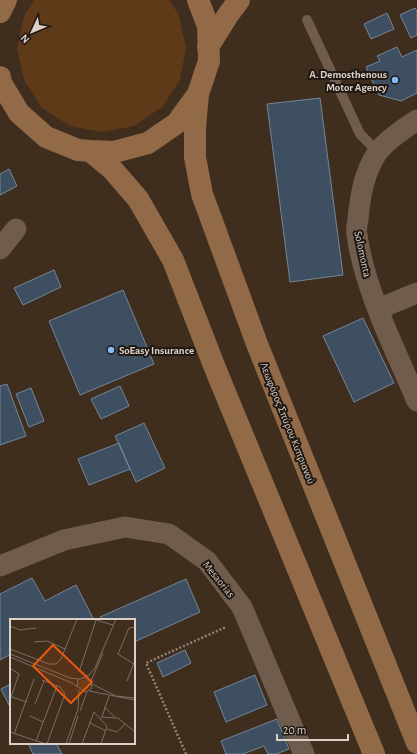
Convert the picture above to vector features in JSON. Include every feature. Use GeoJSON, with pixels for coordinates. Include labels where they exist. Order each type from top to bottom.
{"type":"FeatureCollection","features":[{"type":"Feature","properties":{"kind":"main road"},"geometry":{"type":"LineString","coordinates":[[0,12],[6,0]]}},
{"type":"Feature","properties":{"kind":"main road"},"geometry":{"type":"LineString","coordinates":[[0,76],[1,83],[19,113],[46,137],[78,150],[90,151],[114,152],[148,143],[177,123],[198,94],[208,61],[208,26],[198,0]]}},
{"type":"Feature","properties":{"kind":"main road"},"geometry":{"type":"LineString","coordinates":[[208,47],[228,15],[240,0]]}},
{"type":"Feature","properties":{"kind":"main road","name":"Λεωφόρος Σπύρου Κυπριανού"},"geometry":{"type":"LineString","coordinates":[[198,94],[195,128],[195,157],[202,194],[256,344],[417,744]]}},
{"type":"Feature","properties":{"kind":"main road"},"geometry":{"type":"LineString","coordinates":[[0,110],[30,123]]}},
{"type":"Feature","properties":{"kind":"main road"},"geometry":{"type":"LineString","coordinates":[[90,151],[112,169],[138,199],[173,260],[215,368],[374,754]]}},
{"type":"Feature","properties":{"kind":"street","name":"Solomonta"},"geometry":{"type":"LineString","coordinates":[[417,120],[400,131],[378,152],[366,175],[359,199],[357,234],[366,273],[378,309],[417,401]]}},
{"type":"Feature","properties":{"kind":"street"},"geometry":{"type":"LineString","coordinates":[[0,249],[16,229]]}},
{"type":"Feature","properties":{"kind":"street"},"geometry":{"type":"LineString","coordinates":[[378,309],[417,293]]}},
{"type":"Feature","properties":{"kind":"street","name":"Mesaorias"},"geometry":{"type":"LineString","coordinates":[[0,566],[64,540],[125,527],[169,534],[207,560],[242,607],[304,754]]}},
{"type":"Feature","properties":{"kind":"lane"},"geometry":{"type":"LineString","coordinates":[[307,20],[360,134],[378,152]]}},
{"type":"Feature","properties":{"kind":"path"},"geometry":{"type":"LineString","coordinates":[[186,754],[146,663],[246,618]]}},
{"type":"Feature","properties":{"kind":"shaded area"},"geometry":{"type":"Polygon","coordinates":[[[34,0],[169,0],[179,15],[186,48],[180,80],[162,107],[134,126],[102,132],[70,126],[42,108],[24,80],[17,48],[24,16],[34,0]]]}},
{"type":"Feature","properties":{"kind":"building"},"geometry":{"type":"Polygon","coordinates":[[[415,8],[417,11],[417,35],[411,38],[400,15],[415,8]]]}},
{"type":"Feature","properties":{"kind":"building"},"geometry":{"type":"Polygon","coordinates":[[[387,13],[394,29],[371,39],[364,24],[387,13]]]}},
{"type":"Feature","properties":{"kind":"building","name":"A. Demosthenous Motor Agency"},"geometry":{"type":"Polygon","coordinates":[[[397,47],[402,57],[417,50],[417,93],[401,101],[379,95],[366,67],[380,61],[377,56],[397,47]]]}},
{"type":"Feature","properties":{"kind":"building"},"geometry":{"type":"Polygon","coordinates":[[[320,98],[343,275],[290,282],[267,104],[320,98]]]}},
{"type":"Feature","properties":{"kind":"building"},"geometry":{"type":"Polygon","coordinates":[[[9,169],[17,186],[0,195],[0,174],[9,169]]]}},
{"type":"Feature","properties":{"kind":"building"},"geometry":{"type":"Polygon","coordinates":[[[54,270],[61,287],[23,305],[14,288],[54,270]]]}},
{"type":"Feature","properties":{"kind":"building"},"geometry":{"type":"Polygon","coordinates":[[[123,290],[154,364],[80,395],[49,321],[123,290]]]}},
{"type":"Feature","properties":{"kind":"building"},"geometry":{"type":"Polygon","coordinates":[[[363,318],[394,383],[354,402],[323,336],[363,318]]]}},
{"type":"Feature","properties":{"kind":"building"},"geometry":{"type":"Polygon","coordinates":[[[7,384],[26,436],[0,445],[0,386],[7,384]]]}},
{"type":"Feature","properties":{"kind":"building"},"geometry":{"type":"Polygon","coordinates":[[[120,386],[129,406],[101,419],[91,399],[120,386]]]}},
{"type":"Feature","properties":{"kind":"building"},"geometry":{"type":"Polygon","coordinates":[[[31,388],[44,421],[29,427],[16,394],[31,388]]]}},
{"type":"Feature","properties":{"kind":"building"},"geometry":{"type":"Polygon","coordinates":[[[144,423],[165,468],[136,482],[115,436],[144,423]]]}},
{"type":"Feature","properties":{"kind":"building"},"geometry":{"type":"Polygon","coordinates":[[[119,443],[130,469],[89,485],[78,459],[119,443]]]}},
{"type":"Feature","properties":{"kind":"building"},"geometry":{"type":"Polygon","coordinates":[[[32,578],[45,601],[76,585],[93,619],[10,619],[10,655],[0,660],[0,594],[32,578]]]}},
{"type":"Feature","properties":{"kind":"building"},"geometry":{"type":"Polygon","coordinates":[[[186,579],[200,612],[135,642],[135,619],[101,619],[100,617],[186,579]]]}},
{"type":"Feature","properties":{"kind":"building"},"geometry":{"type":"Polygon","coordinates":[[[185,650],[191,663],[163,677],[157,663],[185,650]]]}},
{"type":"Feature","properties":{"kind":"building"},"geometry":{"type":"Polygon","coordinates":[[[255,675],[267,705],[226,722],[214,692],[255,675]]]}},
{"type":"Feature","properties":{"kind":"building"},"geometry":{"type":"Polygon","coordinates":[[[10,684],[10,707],[1,689],[10,684]]]}},
{"type":"Feature","properties":{"kind":"building"},"geometry":{"type":"Polygon","coordinates":[[[277,719],[289,749],[276,754],[268,754],[264,746],[243,754],[226,754],[221,741],[277,719]]]}},
{"type":"Feature","properties":{"kind":"building"},"geometry":{"type":"Polygon","coordinates":[[[28,744],[57,744],[62,754],[33,754],[28,744]]]}},
{"type":"Feature","properties":{"kind":"place","name":"A. Demosthenous Motor Agency"},"geometry":{"type":"Point","coordinates":[395,80]}},
{"type":"Feature","properties":{"kind":"place","name":"SoEasy Insurance"},"geometry":{"type":"Point","coordinates":[111,350]}}]}
